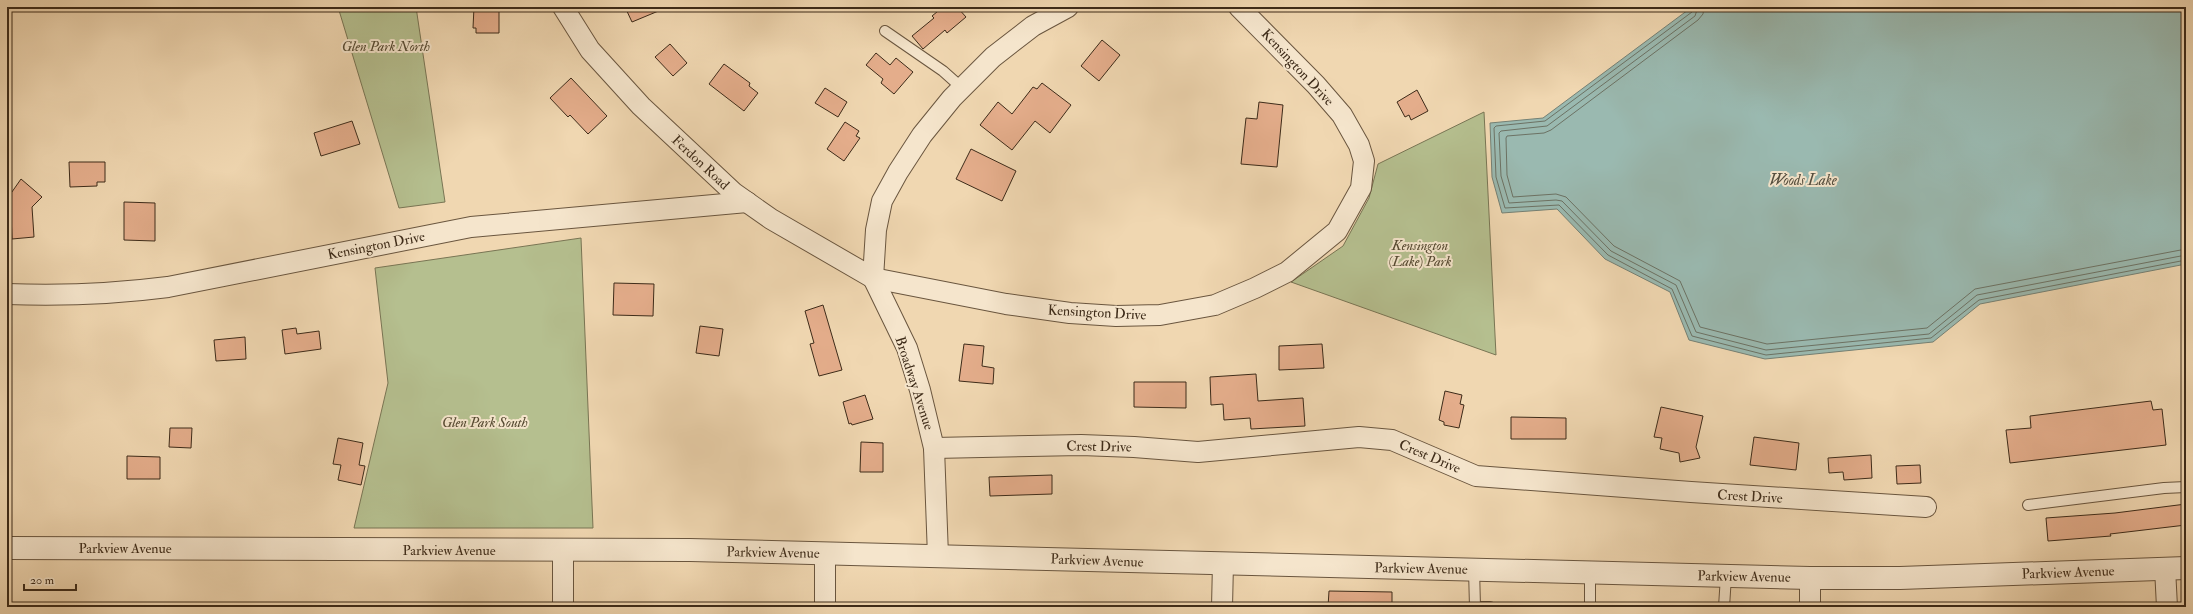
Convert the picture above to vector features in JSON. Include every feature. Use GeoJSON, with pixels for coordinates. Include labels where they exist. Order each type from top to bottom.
{"type":"FeatureCollection","features":[{"type":"Feature","properties":{"kind":"street","name":"Ferdon Road"},"geometry":{"type":"LineString","coordinates":[[564,7],[590,50],[641,106],[696,159],[747,202],[771,219],[873,278]]}},
{"type":"Feature","properties":{"kind":"street","name":"Broadway Avenue"},"geometry":{"type":"LineString","coordinates":[[938,556],[934,448],[920,390],[907,348],[873,278],[876,230],[882,201],[898,172],[922,135],[962,88],[993,58],[1033,26],[1068,7]]}},
{"type":"Feature","properties":{"kind":"street","name":"Kensington Drive"},"geometry":{"type":"LineString","coordinates":[[873,278],[1006,304],[1070,313],[1116,316],[1160,315],[1215,305],[1255,288],[1287,272],[1337,231],[1361,188],[1364,161],[1359,145],[1342,115],[1316,84],[1240,7]]}},
{"type":"Feature","properties":{"kind":"street","name":"Kensington Drive"},"geometry":{"type":"LineString","coordinates":[[7,294],[51,296],[119,293],[168,287],[471,227],[747,202]]}},
{"type":"Feature","properties":{"kind":"street","name":"Crest Drive"},"geometry":{"type":"LineString","coordinates":[[934,448],[1081,445],[1198,452],[1359,437],[1392,440],[1476,476],[1691,492],[1926,506]]}},
{"type":"Feature","properties":{"kind":"street","name":"Parkview Avenue"},"geometry":{"type":"LineString","coordinates":[[7,548],[690,550],[1810,578],[1900,578],[2176,568]]}},
{"type":"Feature","properties":{"kind":"street"},"geometry":{"type":"LineString","coordinates":[[562,550],[563,607]]}},
{"type":"Feature","properties":{"kind":"street"},"geometry":{"type":"LineString","coordinates":[[825,554],[825,607]]}},
{"type":"Feature","properties":{"kind":"street"},"geometry":{"type":"LineString","coordinates":[[1222,607],[1223,563]]}},
{"type":"Feature","properties":{"kind":"street"},"geometry":{"type":"LineString","coordinates":[[2167,607],[2176,568]]}},
{"type":"Feature","properties":{"kind":"street"},"geometry":{"type":"LineString","coordinates":[[1810,578],[1810,607]]}},
{"type":"Feature","properties":{"kind":"lane"},"geometry":{"type":"LineString","coordinates":[[885,31],[943,71],[962,88]]}},
{"type":"Feature","properties":{"kind":"lane"},"geometry":{"type":"LineString","coordinates":[[2028,505],[2164,488],[2186,487]]}},
{"type":"Feature","properties":{"kind":"lane"},"geometry":{"type":"LineString","coordinates":[[1474,569],[1475,607],[1490,607]]}},
{"type":"Feature","properties":{"kind":"lane"},"geometry":{"type":"LineString","coordinates":[[1590,572],[1590,607]]}},
{"type":"Feature","properties":{"kind":"lane"},"geometry":{"type":"LineString","coordinates":[[1724,607],[1726,576]]}},
{"type":"Feature","properties":{"kind":"green space","name":"Glen Park North"},"geometry":{"type":"Polygon","coordinates":[[[338,7],[416,7],[445,202],[399,208],[338,7]]]}},
{"type":"Feature","properties":{"kind":"green space","name":"Kensington (Lake) Park"},"geometry":{"type":"Polygon","coordinates":[[[1484,112],[1496,355],[1291,282],[1343,246],[1369,198],[1378,164],[1484,112]]]}},
{"type":"Feature","properties":{"kind":"green space","name":"Glen Park South"},"geometry":{"type":"Polygon","coordinates":[[[581,238],[593,528],[354,528],[388,383],[375,268],[581,238]]]}},
{"type":"Feature","properties":{"kind":"water","name":"Woods Lake"},"geometry":{"type":"Polygon","coordinates":[[[1692,7],[2186,7],[2186,264],[1980,304],[1933,342],[1765,359],[1689,340],[1670,292],[1605,259],[1557,209],[1502,213],[1492,177],[1490,123],[1543,118],[1692,7]]]}},
{"type":"Feature","properties":{"kind":"building"},"geometry":{"type":"Polygon","coordinates":[[[474,7],[499,7],[499,33],[476,33],[476,28],[473,28],[474,7]]]}},
{"type":"Feature","properties":{"kind":"building"},"geometry":{"type":"Polygon","coordinates":[[[625,7],[668,7],[632,22],[625,7]]]}},
{"type":"Feature","properties":{"kind":"building"},"geometry":{"type":"Polygon","coordinates":[[[943,7],[957,7],[966,17],[947,33],[945,30],[923,49],[912,36],[934,18],[932,16],[943,7]]]}},
{"type":"Feature","properties":{"kind":"building"},"geometry":{"type":"Polygon","coordinates":[[[1102,40],[1120,55],[1099,81],[1081,66],[1102,40]]]}},
{"type":"Feature","properties":{"kind":"building"},"geometry":{"type":"Polygon","coordinates":[[[670,44],[687,63],[673,76],[655,57],[670,44]]]}},
{"type":"Feature","properties":{"kind":"building"},"geometry":{"type":"Polygon","coordinates":[[[876,53],[890,65],[896,58],[913,72],[894,94],[881,83],[883,79],[866,65],[876,53]]]}},
{"type":"Feature","properties":{"kind":"building"},"geometry":{"type":"Polygon","coordinates":[[[724,64],[750,83],[749,86],[758,93],[744,111],[709,84],[724,64]]]}},
{"type":"Feature","properties":{"kind":"building"},"geometry":{"type":"Polygon","coordinates":[[[571,78],[607,116],[588,134],[570,115],[568,117],[550,98],[571,78]]]}},
{"type":"Feature","properties":{"kind":"building"},"geometry":{"type":"Polygon","coordinates":[[[1042,83],[1071,105],[1050,133],[1035,121],[1012,150],[980,125],[998,102],[1012,114],[1033,87],[1037,89],[1042,83]]]}},
{"type":"Feature","properties":{"kind":"building"},"geometry":{"type":"Polygon","coordinates":[[[825,88],[847,102],[838,117],[815,103],[825,88]]]}},
{"type":"Feature","properties":{"kind":"building"},"geometry":{"type":"Polygon","coordinates":[[[1417,90],[1428,111],[1411,120],[1409,115],[1405,117],[1397,102],[1417,90]]]}},
{"type":"Feature","properties":{"kind":"building"},"geometry":{"type":"Polygon","coordinates":[[[1259,102],[1283,105],[1277,167],[1241,164],[1246,118],[1257,119],[1259,102]]]}},
{"type":"Feature","properties":{"kind":"building"},"geometry":{"type":"Polygon","coordinates":[[[352,121],[360,144],[321,156],[314,133],[352,121]]]}},
{"type":"Feature","properties":{"kind":"building"},"geometry":{"type":"Polygon","coordinates":[[[845,122],[859,131],[856,136],[860,138],[844,161],[827,149],[845,122]]]}},
{"type":"Feature","properties":{"kind":"building"},"geometry":{"type":"Polygon","coordinates":[[[971,149],[1016,171],[1002,201],[956,179],[971,149]]]}},
{"type":"Feature","properties":{"kind":"building"},"geometry":{"type":"Polygon","coordinates":[[[69,162],[105,162],[105,182],[97,182],[97,186],[70,187],[69,162]]]}},
{"type":"Feature","properties":{"kind":"building"},"geometry":{"type":"Polygon","coordinates":[[[21,179],[42,197],[32,207],[34,237],[12,239],[11,214],[7,211],[7,199],[21,179]]]}},
{"type":"Feature","properties":{"kind":"building"},"geometry":{"type":"Polygon","coordinates":[[[124,202],[155,203],[155,241],[124,240],[124,202]]]}},
{"type":"Feature","properties":{"kind":"building"},"geometry":{"type":"Polygon","coordinates":[[[614,283],[654,284],[653,316],[613,315],[614,283]]]}},
{"type":"Feature","properties":{"kind":"building"},"geometry":{"type":"Polygon","coordinates":[[[823,305],[842,370],[819,376],[810,344],[814,343],[805,311],[823,305]]]}},
{"type":"Feature","properties":{"kind":"building"},"geometry":{"type":"Polygon","coordinates":[[[700,326],[723,329],[719,356],[696,353],[700,326]]]}},
{"type":"Feature","properties":{"kind":"building"},"geometry":{"type":"Polygon","coordinates":[[[296,328],[297,334],[319,331],[321,349],[285,354],[282,330],[296,328]]]}},
{"type":"Feature","properties":{"kind":"building"},"geometry":{"type":"Polygon","coordinates":[[[245,337],[246,359],[216,361],[214,340],[245,337]]]}},
{"type":"Feature","properties":{"kind":"building"},"geometry":{"type":"Polygon","coordinates":[[[964,344],[984,346],[982,366],[994,368],[993,384],[959,381],[964,344]]]}},
{"type":"Feature","properties":{"kind":"building"},"geometry":{"type":"Polygon","coordinates":[[[1322,344],[1324,368],[1279,370],[1279,346],[1322,344]]]}},
{"type":"Feature","properties":{"kind":"building"},"geometry":{"type":"Polygon","coordinates":[[[1256,374],[1258,401],[1303,398],[1305,426],[1251,429],[1250,418],[1224,420],[1223,404],[1211,405],[1210,377],[1256,374]]]}},
{"type":"Feature","properties":{"kind":"building"},"geometry":{"type":"Polygon","coordinates":[[[1134,382],[1186,382],[1186,408],[1134,407],[1134,382]]]}},
{"type":"Feature","properties":{"kind":"building"},"geometry":{"type":"Polygon","coordinates":[[[1445,391],[1462,395],[1460,404],[1464,405],[1459,428],[1444,425],[1444,422],[1439,420],[1445,391]]]}},
{"type":"Feature","properties":{"kind":"building"},"geometry":{"type":"Polygon","coordinates":[[[865,395],[873,419],[852,425],[851,423],[849,424],[843,402],[865,395]]]}},
{"type":"Feature","properties":{"kind":"building"},"geometry":{"type":"Polygon","coordinates":[[[2151,401],[2153,410],[2162,409],[2166,445],[2010,463],[2006,430],[2031,428],[2030,416],[2151,401]]]}},
{"type":"Feature","properties":{"kind":"building"},"geometry":{"type":"Polygon","coordinates":[[[1661,407],[1703,416],[1696,447],[1700,458],[1680,462],[1679,453],[1660,449],[1662,438],[1654,437],[1661,407]]]}},
{"type":"Feature","properties":{"kind":"building"},"geometry":{"type":"Polygon","coordinates":[[[1511,417],[1566,418],[1566,439],[1511,439],[1511,417]]]}},
{"type":"Feature","properties":{"kind":"building"},"geometry":{"type":"Polygon","coordinates":[[[170,428],[192,428],[191,448],[169,447],[170,428]]]}},
{"type":"Feature","properties":{"kind":"building"},"geometry":{"type":"Polygon","coordinates":[[[1754,437],[1799,443],[1796,470],[1750,465],[1754,437]]]}},
{"type":"Feature","properties":{"kind":"building"},"geometry":{"type":"Polygon","coordinates":[[[338,438],[363,443],[359,465],[365,466],[361,485],[338,480],[341,465],[333,464],[338,438]]]}},
{"type":"Feature","properties":{"kind":"building"},"geometry":{"type":"Polygon","coordinates":[[[861,442],[883,443],[883,472],[860,472],[861,442]]]}},
{"type":"Feature","properties":{"kind":"building"},"geometry":{"type":"Polygon","coordinates":[[[1871,455],[1872,478],[1844,480],[1843,472],[1829,473],[1828,458],[1871,455]]]}},
{"type":"Feature","properties":{"kind":"building"},"geometry":{"type":"Polygon","coordinates":[[[127,456],[160,457],[160,479],[127,479],[127,456]]]}},
{"type":"Feature","properties":{"kind":"building"},"geometry":{"type":"Polygon","coordinates":[[[1920,465],[1921,483],[1897,484],[1896,466],[1920,465]]]}},
{"type":"Feature","properties":{"kind":"building"},"geometry":{"type":"Polygon","coordinates":[[[1052,475],[1052,494],[990,496],[989,477],[1052,475]]]}},
{"type":"Feature","properties":{"kind":"building"},"geometry":{"type":"Polygon","coordinates":[[[2186,504],[2186,525],[2110,534],[2111,536],[2048,541],[2046,518],[2115,513],[2186,504]]]}},
{"type":"Feature","properties":{"kind":"building"},"geometry":{"type":"Polygon","coordinates":[[[1329,591],[1392,592],[1392,607],[1328,607],[1329,591]]]}}]}
